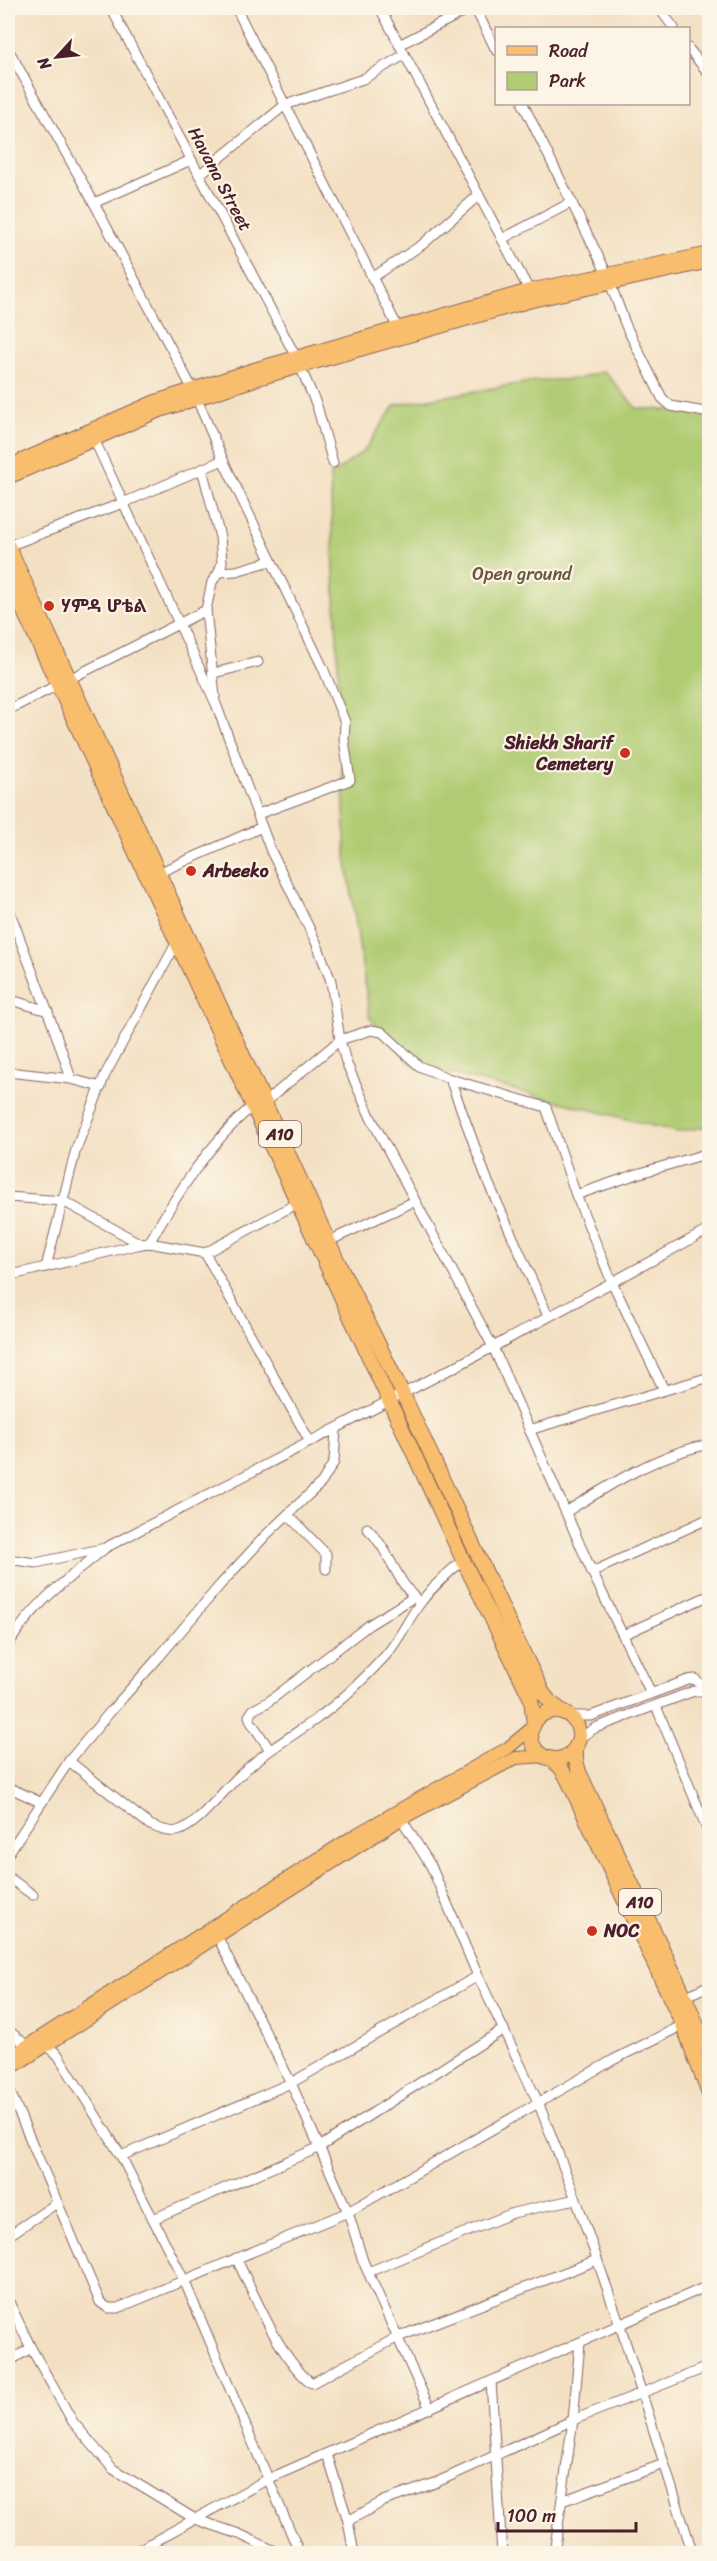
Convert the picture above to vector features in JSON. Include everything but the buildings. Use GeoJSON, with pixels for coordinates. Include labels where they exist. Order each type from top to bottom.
{"type":"FeatureCollection","features":[{"type":"Feature","properties":{"kind":"highway","name":"A10"},"geometry":{"type":"LineString","coordinates":[[8,546],[62,682],[176,942],[329,1241],[543,1693],[551,1703],[577,1724],[576,1760],[579,1772],[689,2023],[710,2097]]}},
{"type":"Feature","properties":{"kind":"highway","name":"A10"},"geometry":{"type":"LineString","coordinates":[[8,577],[185,929],[298,1203],[463,1560],[531,1699],[533,1744],[537,1750],[561,1768],[567,1778],[679,2000]]}},
{"type":"Feature","properties":{"kind":"highway"},"geometry":{"type":"LineString","coordinates":[[533,1726],[542,1715],[549,1711],[568,1715]]}},
{"type":"Feature","properties":{"kind":"highway"},"geometry":{"type":"LineString","coordinates":[[548,1757],[565,1756],[577,1743]]}},
{"type":"Feature","properties":{"kind":"highway","name":"A10"},"geometry":{"type":"LineString","coordinates":[[689,2023],[710,2056]]}},
{"type":"Feature","properties":{"kind":"main road"},"geometry":{"type":"LineString","coordinates":[[298,362],[532,301],[608,277],[710,253]]}},
{"type":"Feature","properties":{"kind":"main road"},"geometry":{"type":"LineString","coordinates":[[8,466],[113,419],[258,379],[298,362],[398,328],[529,290],[710,262]]}},
{"type":"Feature","properties":{"kind":"main road"},"geometry":{"type":"LineString","coordinates":[[8,478],[195,395]]}},
{"type":"Feature","properties":{"kind":"main road"},"geometry":{"type":"LineString","coordinates":[[8,2070],[37,2046],[398,1814],[508,1748],[533,1726]]}},
{"type":"Feature","properties":{"kind":"main road"},"geometry":{"type":"LineString","coordinates":[[398,1814],[516,1758],[548,1757]]}},
{"type":"Feature","properties":{"kind":"main road"},"geometry":{"type":"LineString","coordinates":[[8,2058],[37,2046]]}},
{"type":"Feature","properties":{"kind":"street","name":"Havana Street"},"geometry":{"type":"LineString","coordinates":[[111,8],[298,362],[316,406],[333,463]]}},
{"type":"Feature","properties":{"kind":"street"},"geometry":{"type":"LineString","coordinates":[[236,8],[398,328]]}},
{"type":"Feature","properties":{"kind":"street"},"geometry":{"type":"LineString","coordinates":[[380,8],[529,290]]}},
{"type":"Feature","properties":{"kind":"street"},"geometry":{"type":"LineString","coordinates":[[399,45],[473,8],[495,48]]}},
{"type":"Feature","properties":{"kind":"street"},"geometry":{"type":"LineString","coordinates":[[663,9],[673,27]]}},
{"type":"Feature","properties":{"kind":"street"},"geometry":{"type":"LineString","coordinates":[[8,49],[94,203],[195,395],[222,460],[322,668],[345,722],[344,740],[351,778],[258,814]]}},
{"type":"Feature","properties":{"kind":"street"},"geometry":{"type":"LineString","coordinates":[[690,50],[710,75]]}},
{"type":"Feature","properties":{"kind":"street"},"geometry":{"type":"LineString","coordinates":[[199,175],[285,105],[363,79],[404,54]]}},
{"type":"Feature","properties":{"kind":"street"},"geometry":{"type":"LineString","coordinates":[[524,105],[608,277],[626,326],[663,398],[671,406],[710,413]]}},
{"type":"Feature","properties":{"kind":"street"},"geometry":{"type":"LineString","coordinates":[[94,203],[191,160]]}},
{"type":"Feature","properties":{"kind":"street"},"geometry":{"type":"LineString","coordinates":[[372,278],[423,244],[479,195]]}},
{"type":"Feature","properties":{"kind":"street"},"geometry":{"type":"LineString","coordinates":[[502,239],[572,202]]}},
{"type":"Feature","properties":{"kind":"street"},"geometry":{"type":"LineString","coordinates":[[94,439],[216,704],[271,851],[316,942],[332,981],[340,1040],[346,1062],[371,1118],[493,1347],[592,1572],[651,1693]]}},
{"type":"Feature","properties":{"kind":"street"},"geometry":{"type":"LineString","coordinates":[[8,546],[123,503],[222,460]]}},
{"type":"Feature","properties":{"kind":"street"},"geometry":{"type":"LineString","coordinates":[[202,469],[220,537],[222,562],[212,582],[206,610],[216,704]]}},
{"type":"Feature","properties":{"kind":"street"},"geometry":{"type":"LineString","coordinates":[[219,572],[236,571],[271,561]]}},
{"type":"Feature","properties":{"kind":"street"},"geometry":{"type":"LineString","coordinates":[[8,710],[206,610]]}},
{"type":"Feature","properties":{"kind":"street"},"geometry":{"type":"LineString","coordinates":[[214,673],[258,662]]}},
{"type":"Feature","properties":{"kind":"street"},"geometry":{"type":"LineString","coordinates":[[158,873],[262,827]]}},
{"type":"Feature","properties":{"kind":"street"},"geometry":{"type":"LineString","coordinates":[[8,906],[72,1079]]}},
{"type":"Feature","properties":{"kind":"street"},"geometry":{"type":"LineString","coordinates":[[46,1267],[76,1149],[101,1087],[176,942],[185,929]]}},
{"type":"Feature","properties":{"kind":"street"},"geometry":{"type":"LineString","coordinates":[[8,999],[48,1011]]}},
{"type":"Feature","properties":{"kind":"street"},"geometry":{"type":"LineString","coordinates":[[8,1275],[145,1244],[205,1155],[230,1126],[340,1040],[371,1030],[382,1032],[419,1066],[450,1078],[546,1107],[576,1195],[612,1282],[664,1390]]}},
{"type":"Feature","properties":{"kind":"street"},"geometry":{"type":"LineString","coordinates":[[8,1072],[72,1079],[101,1087]]}},
{"type":"Feature","properties":{"kind":"street"},"geometry":{"type":"LineString","coordinates":[[450,1078],[488,1182],[548,1316]]}},
{"type":"Feature","properties":{"kind":"street"},"geometry":{"type":"LineString","coordinates":[[576,1195],[709,1153]]}},
{"type":"Feature","properties":{"kind":"street"},"geometry":{"type":"LineString","coordinates":[[8,1197],[63,1201],[145,1244],[206,1253],[298,1203]]}},
{"type":"Feature","properties":{"kind":"street"},"geometry":{"type":"LineString","coordinates":[[329,1241],[415,1201]]}},
{"type":"Feature","properties":{"kind":"street"},"geometry":{"type":"LineString","coordinates":[[8,1645],[21,1623],[40,1601],[105,1548],[336,1429],[402,1392],[493,1347],[710,1229]]}},
{"type":"Feature","properties":{"kind":"street"},"geometry":{"type":"LineString","coordinates":[[206,1253],[310,1442]]}},
{"type":"Feature","properties":{"kind":"street"},"geometry":{"type":"LineString","coordinates":[[530,1430],[710,1377]]}},
{"type":"Feature","properties":{"kind":"street"},"geometry":{"type":"LineString","coordinates":[[8,1854],[69,1761],[220,1585],[267,1534],[322,1482],[334,1462],[336,1429]]}},
{"type":"Feature","properties":{"kind":"street"},"geometry":{"type":"LineString","coordinates":[[566,1512],[610,1484],[672,1456],[710,1444]]}},
{"type":"Feature","properties":{"kind":"street"},"geometry":{"type":"LineString","coordinates":[[288,1515],[326,1554],[326,1569]]}},
{"type":"Feature","properties":{"kind":"street"},"geometry":{"type":"LineString","coordinates":[[592,1572],[710,1518]]}},
{"type":"Feature","properties":{"kind":"street"},"geometry":{"type":"LineString","coordinates":[[367,1528],[380,1540],[405,1586],[417,1600]]}},
{"type":"Feature","properties":{"kind":"street"},"geometry":{"type":"LineString","coordinates":[[8,1559],[36,1563],[105,1548]]}},
{"type":"Feature","properties":{"kind":"street"},"geometry":{"type":"LineString","coordinates":[[270,1750],[251,1722],[249,1716],[253,1710],[268,1702],[369,1625],[417,1600],[463,1560]]}},
{"type":"Feature","properties":{"kind":"street"},"geometry":{"type":"LineString","coordinates":[[623,1635],[710,1595]]}},
{"type":"Feature","properties":{"kind":"street"},"geometry":{"type":"LineString","coordinates":[[69,1761],[150,1825],[177,1831],[193,1822],[240,1774],[270,1750],[316,1719],[386,1655],[404,1632],[417,1600]]}},
{"type":"Feature","properties":{"kind":"street"},"geometry":{"type":"LineString","coordinates":[[568,1715],[591,1716],[695,1679],[708,1690]]}},
{"type":"Feature","properties":{"kind":"street"},"geometry":{"type":"LineString","coordinates":[[577,1743],[595,1728],[694,1691],[708,1690]]}},
{"type":"Feature","properties":{"kind":"street"},"geometry":{"type":"LineString","coordinates":[[656,1706],[710,1836]]}},
{"type":"Feature","properties":{"kind":"street"},"geometry":{"type":"LineString","coordinates":[[8,1786],[40,1802]]}},
{"type":"Feature","properties":{"kind":"street"},"geometry":{"type":"LineString","coordinates":[[398,1814],[430,1866],[478,1976],[538,2102],[576,2199],[620,2325],[693,2553]]}},
{"type":"Feature","properties":{"kind":"street"},"geometry":{"type":"LineString","coordinates":[[8,1877],[33,1895]]}},
{"type":"Feature","properties":{"kind":"street"},"geometry":{"type":"LineString","coordinates":[[215,1932],[291,2083],[348,2212],[368,2272],[430,2409]]}},
{"type":"Feature","properties":{"kind":"street"},"geometry":{"type":"LineString","coordinates":[[121,2156],[291,2083],[478,1976]]}},
{"type":"Feature","properties":{"kind":"street"},"geometry":{"type":"LineString","coordinates":[[679,2000],[710,1985]]}},
{"type":"Feature","properties":{"kind":"street"},"geometry":{"type":"LineString","coordinates":[[8,2087],[100,2302],[108,2308],[118,2308],[348,2212],[613,2060],[689,2023]]}},
{"type":"Feature","properties":{"kind":"street"},"geometry":{"type":"LineString","coordinates":[[153,2219],[318,2148],[504,2029]]}},
{"type":"Feature","properties":{"kind":"street"},"geometry":{"type":"LineString","coordinates":[[8,2030],[58,2055],[121,2156],[184,2280],[300,2553]]}},
{"type":"Feature","properties":{"kind":"street"},"geometry":{"type":"LineString","coordinates":[[368,2272],[513,2213],[576,2199]]}},
{"type":"Feature","properties":{"kind":"street"},"geometry":{"type":"LineString","coordinates":[[8,2236],[57,2203]]}},
{"type":"Feature","properties":{"kind":"street"},"geometry":{"type":"LineString","coordinates":[[236,2258],[285,2353],[303,2377],[312,2383],[398,2337],[597,2260]]}},
{"type":"Feature","properties":{"kind":"street"},"geometry":{"type":"LineString","coordinates":[[131,2553],[268,2480],[490,2380],[710,2285]]}},
{"type":"Feature","properties":{"kind":"street"},"geometry":{"type":"LineString","coordinates":[[8,2300],[31,2348],[73,2422],[113,2469],[195,2519],[238,2534],[281,2553]]}},
{"type":"Feature","properties":{"kind":"street"},"geometry":{"type":"LineString","coordinates":[[554,2553],[573,2420],[580,2343]]}},
{"type":"Feature","properties":{"kind":"street"},"geometry":{"type":"LineString","coordinates":[[8,2362],[31,2348]]}},
{"type":"Feature","properties":{"kind":"street"},"geometry":{"type":"LineString","coordinates":[[348,2521],[384,2501],[435,2483],[573,2420],[710,2366]]}},
{"type":"Feature","properties":{"kind":"street"},"geometry":{"type":"LineString","coordinates":[[490,2380],[502,2553]]}},
{"type":"Feature","properties":{"kind":"street"},"geometry":{"type":"LineString","coordinates":[[327,2454],[348,2521],[354,2553]]}},
{"type":"Feature","properties":{"kind":"street"},"geometry":{"type":"LineString","coordinates":[[562,2501],[664,2464]]}},
{"type":"Feature","properties":{"kind":"street"},"geometry":{"type":"LineString","coordinates":[[8,2548],[14,2553]]}},
{"type":"Feature","properties":{"kind":"green space","name":"Open ground"},"geometry":{"type":"Polygon","coordinates":[[[604,371],[636,408],[709,413],[709,1126],[677,1132],[410,1063],[370,1018],[346,857],[330,476],[364,451],[395,405],[535,381],[578,379],[604,371]]]}},
{"type":"Feature","properties":{"kind":"place","name":"ሃምዳ ሆቴል"},"geometry":{"type":"Point","coordinates":[49,606]}},
{"type":"Feature","properties":{"kind":"place","name":"Shiekh Sharif Cemetery"},"geometry":{"type":"Point","coordinates":[625,753]}},
{"type":"Feature","properties":{"kind":"place","name":"Arbeeko"},"geometry":{"type":"Point","coordinates":[191,871]}},
{"type":"Feature","properties":{"kind":"place","name":"NOC"},"geometry":{"type":"Point","coordinates":[592,1931]}}]}
